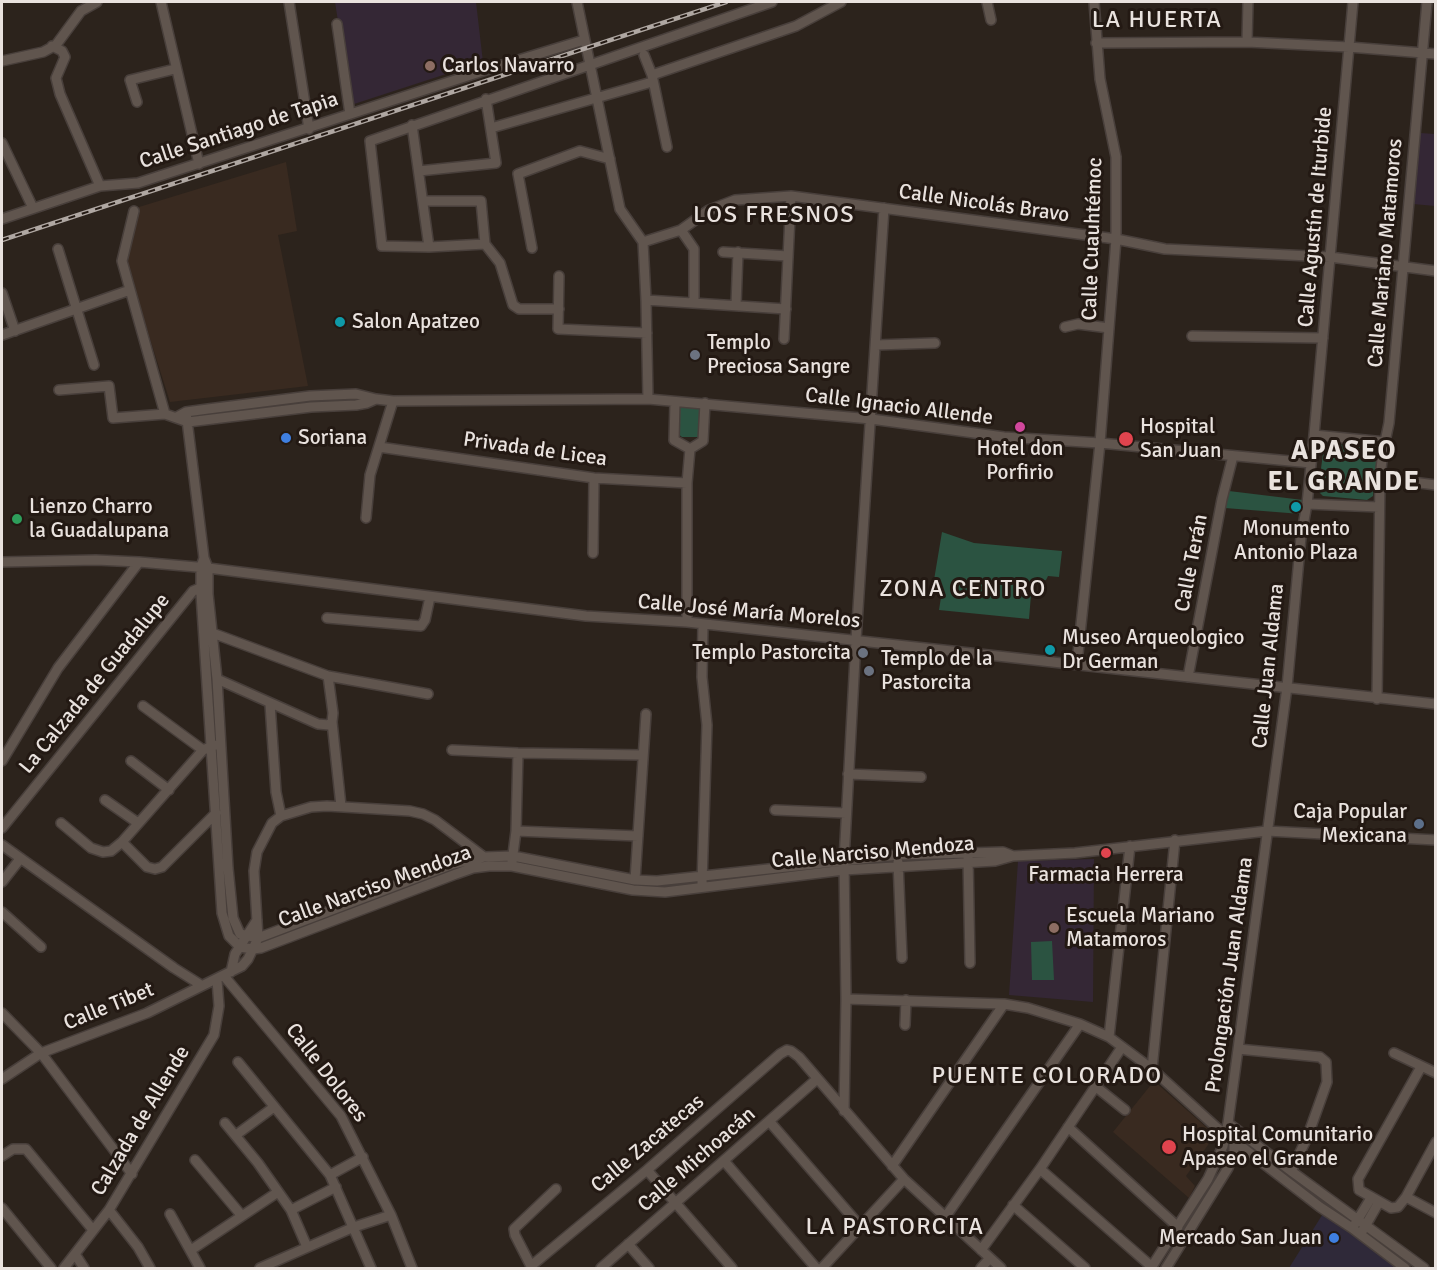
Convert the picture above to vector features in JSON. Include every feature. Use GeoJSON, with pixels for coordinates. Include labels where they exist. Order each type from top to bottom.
{"type":"FeatureCollection","features":[{"type":"Feature","properties":{"kind":"street"},"geometry":{"type":"LineString","coordinates":[[2,61],[43,52],[52,46],[81,11],[97,2]]}},
{"type":"Feature","properties":{"kind":"street"},"geometry":{"type":"LineString","coordinates":[[161,2],[199,164]]}},
{"type":"Feature","properties":{"kind":"street"},"geometry":{"type":"LineString","coordinates":[[289,2],[309,129]]}},
{"type":"Feature","properties":{"kind":"street"},"geometry":{"type":"LineString","coordinates":[[577,2],[620,209],[643,242],[648,399]]}},
{"type":"Feature","properties":{"kind":"street"},"geometry":{"type":"LineString","coordinates":[[485,244],[429,247],[382,246],[370,141],[772,2]]}},
{"type":"Feature","properties":{"kind":"street"},"geometry":{"type":"LineString","coordinates":[[491,128],[596,98],[652,79],[796,26],[841,2]]}},
{"type":"Feature","properties":{"kind":"street"},"geometry":{"type":"LineString","coordinates":[[987,2],[990,20]]}},
{"type":"Feature","properties":{"kind":"street","name":"Calle Cuauhtémoc"},"geometry":{"type":"LineString","coordinates":[[1077,663],[1100,443],[1116,239],[1116,157],[1100,79],[1094,2]]}},
{"type":"Feature","properties":{"kind":"street"},"geometry":{"type":"LineString","coordinates":[[1247,42],[1248,2]]}},
{"type":"Feature","properties":{"kind":"street","name":"Calle Agustín de Iturbide"},"geometry":{"type":"LineString","coordinates":[[1311,463],[1353,2]]}},
{"type":"Feature","properties":{"kind":"street","name":"Calle Mariano Matamoros"},"geometry":{"type":"LineString","coordinates":[[1377,699],[1380,478],[1389,423],[1427,2]]}},
{"type":"Feature","properties":{"kind":"street"},"geometry":{"type":"LineString","coordinates":[[337,24],[350,114]]}},
{"type":"Feature","properties":{"kind":"street","name":"Calle Santiago de Tapia"},"geometry":{"type":"LineString","coordinates":[[2,219],[100,186],[138,183],[584,40]]}},
{"type":"Feature","properties":{"kind":"street"},"geometry":{"type":"LineString","coordinates":[[1096,43],[1247,42],[1436,54]]}},
{"type":"Feature","properties":{"kind":"street"},"geometry":{"type":"LineString","coordinates":[[52,46],[62,51],[65,57],[56,78],[60,94],[100,186]]}},
{"type":"Feature","properties":{"kind":"street"},"geometry":{"type":"LineString","coordinates":[[644,55],[668,147]]}},
{"type":"Feature","properties":{"kind":"street"},"geometry":{"type":"LineString","coordinates":[[137,102],[130,80],[176,69]]}},
{"type":"Feature","properties":{"kind":"street"},"geometry":{"type":"LineString","coordinates":[[419,171],[496,163],[486,99]]}},
{"type":"Feature","properties":{"kind":"street"},"geometry":{"type":"LineString","coordinates":[[412,125],[429,247]]}},
{"type":"Feature","properties":{"kind":"street"},"geometry":{"type":"LineString","coordinates":[[2,143],[33,208]]}},
{"type":"Feature","properties":{"kind":"street"},"geometry":{"type":"LineString","coordinates":[[531,248],[518,174],[580,152],[610,159]]}},
{"type":"Feature","properties":{"kind":"street"},"geometry":{"type":"LineString","coordinates":[[784,339],[791,196]]}},
{"type":"Feature","properties":{"kind":"street","name":"Calle Nicolás Bravo"},"geometry":{"type":"LineString","coordinates":[[643,242],[681,230],[709,210],[735,200],[791,196],[1116,239],[1165,249],[1330,257],[1436,271]]}},
{"type":"Feature","properties":{"kind":"street"},"geometry":{"type":"LineString","coordinates":[[423,201],[481,201],[485,244],[500,263],[513,305],[519,309],[558,309]]}},
{"type":"Feature","properties":{"kind":"street"},"geometry":{"type":"LineString","coordinates":[[844,1111],[846,813],[884,208]]}},
{"type":"Feature","properties":{"kind":"street"},"geometry":{"type":"LineString","coordinates":[[134,212],[122,261],[165,414]]}},
{"type":"Feature","properties":{"kind":"street"},"geometry":{"type":"LineString","coordinates":[[681,230],[694,249],[694,302]]}},
{"type":"Feature","properties":{"kind":"street"},"geometry":{"type":"LineString","coordinates":[[58,249],[94,365]]}},
{"type":"Feature","properties":{"kind":"street"},"geometry":{"type":"LineString","coordinates":[[723,252],[788,256]]}},
{"type":"Feature","properties":{"kind":"street"},"geometry":{"type":"LineString","coordinates":[[736,305],[738,252]]}},
{"type":"Feature","properties":{"kind":"street"},"geometry":{"type":"LineString","coordinates":[[559,276],[558,328],[647,333]]}},
{"type":"Feature","properties":{"kind":"street"},"geometry":{"type":"LineString","coordinates":[[2,335],[130,290]]}},
{"type":"Feature","properties":{"kind":"street"},"geometry":{"type":"LineString","coordinates":[[2,292],[15,330]]}},
{"type":"Feature","properties":{"kind":"street"},"geometry":{"type":"LineString","coordinates":[[646,300],[786,309]]}},
{"type":"Feature","properties":{"kind":"street"},"geometry":{"type":"LineString","coordinates":[[1065,327],[1078,324],[1109,328]]}},
{"type":"Feature","properties":{"kind":"street"},"geometry":{"type":"LineString","coordinates":[[1192,336],[1323,338]]}},
{"type":"Feature","properties":{"kind":"street"},"geometry":{"type":"LineString","coordinates":[[876,345],[935,343]]}},
{"type":"Feature","properties":{"kind":"street","name":"Calle Ignacio Allende"},"geometry":{"type":"LineString","coordinates":[[59,390],[109,386],[113,418],[182,414],[310,396],[356,394],[393,401],[648,399],[871,419],[1004,438],[1100,443],[1311,463]]}},
{"type":"Feature","properties":{"kind":"street","name":"Calle Ignacio Allende"},"geometry":{"type":"LineString","coordinates":[[182,414],[188,422],[311,407],[367,404],[375,399]]}},
{"type":"Feature","properties":{"kind":"street"},"geometry":{"type":"LineString","coordinates":[[366,518],[370,475],[393,401]]}},
{"type":"Feature","properties":{"kind":"street"},"geometry":{"type":"LineString","coordinates":[[675,402],[674,440],[690,449]]}},
{"type":"Feature","properties":{"kind":"street"},"geometry":{"type":"LineString","coordinates":[[690,449],[703,441],[705,404]]}},
{"type":"Feature","properties":{"kind":"street"},"geometry":{"type":"LineString","coordinates":[[188,422],[204,564],[200,588],[217,679],[212,746],[224,868],[223,920],[229,936],[240,947]]}},
{"type":"Feature","properties":{"kind":"street"},"geometry":{"type":"LineString","coordinates":[[1314,435],[1385,442]]}},
{"type":"Feature","properties":{"kind":"street","name":"Privada de Licea"},"geometry":{"type":"LineString","coordinates":[[379,447],[594,478],[687,483]]}},
{"type":"Feature","properties":{"kind":"street"},"geometry":{"type":"LineString","coordinates":[[687,622],[687,483],[690,449]]}},
{"type":"Feature","properties":{"kind":"street","name":"Calle Terán"},"geometry":{"type":"LineString","coordinates":[[1188,677],[1222,499],[1233,456]]}},
{"type":"Feature","properties":{"kind":"street","name":"Calle Juan Aldama"},"geometry":{"type":"LineString","coordinates":[[1267,831],[1287,687],[1301,537],[1311,463]]}},
{"type":"Feature","properties":{"kind":"street"},"geometry":{"type":"LineString","coordinates":[[593,553],[594,478]]}},
{"type":"Feature","properties":{"kind":"street"},"geometry":{"type":"LineString","coordinates":[[1380,478],[1436,485]]}},
{"type":"Feature","properties":{"kind":"street"},"geometry":{"type":"LineString","coordinates":[[1307,504],[1378,507]]}},
{"type":"Feature","properties":{"kind":"street","name":"Calle José María Morelos"},"geometry":{"type":"LineString","coordinates":[[2,562],[96,560],[204,564],[430,597],[586,616],[687,622],[1436,704]]}},
{"type":"Feature","properties":{"kind":"street"},"geometry":{"type":"LineString","coordinates":[[2,761],[58,668],[140,562]]}},
{"type":"Feature","properties":{"kind":"street","name":"La Calzada de Guadalupe"},"geometry":{"type":"LineString","coordinates":[[2,828],[200,588]]}},
{"type":"Feature","properties":{"kind":"street"},"geometry":{"type":"LineString","coordinates":[[327,618],[421,626],[425,620],[430,597]]}},
{"type":"Feature","properties":{"kind":"street"},"geometry":{"type":"LineString","coordinates":[[702,888],[707,725],[702,677],[703,624]]}},
{"type":"Feature","properties":{"kind":"street"},"geometry":{"type":"LineString","coordinates":[[208,631],[328,676],[428,694]]}},
{"type":"Feature","properties":{"kind":"street"},"geometry":{"type":"LineString","coordinates":[[208,631],[216,813],[233,918],[237,930],[245,936]]}},
{"type":"Feature","properties":{"kind":"street"},"geometry":{"type":"LineString","coordinates":[[328,676],[341,806]]}},
{"type":"Feature","properties":{"kind":"street"},"geometry":{"type":"LineString","coordinates":[[217,679],[318,724],[328,725],[332,722]]}},
{"type":"Feature","properties":{"kind":"street"},"geometry":{"type":"LineString","coordinates":[[270,704],[276,792],[281,816]]}},
{"type":"Feature","properties":{"kind":"street"},"geometry":{"type":"LineString","coordinates":[[143,706],[212,746]]}},
{"type":"Feature","properties":{"kind":"street"},"geometry":{"type":"LineString","coordinates":[[635,880],[646,714]]}},
{"type":"Feature","properties":{"kind":"street"},"geometry":{"type":"LineString","coordinates":[[61,823],[82,842],[99,851],[111,851],[212,746]]}},
{"type":"Feature","properties":{"kind":"street"},"geometry":{"type":"LineString","coordinates":[[452,750],[644,755]]}},
{"type":"Feature","properties":{"kind":"street"},"geometry":{"type":"LineString","coordinates":[[512,861],[516,831],[518,753]]}},
{"type":"Feature","properties":{"kind":"street"},"geometry":{"type":"LineString","coordinates":[[131,761],[169,789]]}},
{"type":"Feature","properties":{"kind":"street"},"geometry":{"type":"LineString","coordinates":[[848,774],[921,777]]}},
{"type":"Feature","properties":{"kind":"street"},"geometry":{"type":"LineString","coordinates":[[105,800],[138,823]]}},
{"type":"Feature","properties":{"kind":"street"},"geometry":{"type":"LineString","coordinates":[[258,938],[255,871],[257,852],[272,823],[281,816],[311,807],[341,806],[410,811],[435,820],[484,856]]}},
{"type":"Feature","properties":{"kind":"street"},"geometry":{"type":"LineString","coordinates":[[774,810],[846,813]]}},
{"type":"Feature","properties":{"kind":"street"},"geometry":{"type":"LineString","coordinates":[[122,842],[147,867],[155,869],[162,867],[216,813]]}},
{"type":"Feature","properties":{"kind":"street"},"geometry":{"type":"LineString","coordinates":[[516,831],[638,836]]}},
{"type":"Feature","properties":{"kind":"street","name":"Calle Narciso Mendoza"},"geometry":{"type":"LineString","coordinates":[[240,947],[253,949],[456,873],[512,861],[633,890],[665,892],[844,870],[995,861],[1013,856],[1076,853],[1267,831],[1436,840]]}},
{"type":"Feature","properties":{"kind":"street","name":"Prolongación Juan Aldama"},"geometry":{"type":"LineString","coordinates":[[1152,1268],[1208,1179],[1223,1146],[1267,831]]}},
{"type":"Feature","properties":{"kind":"street"},"geometry":{"type":"LineString","coordinates":[[1152,1069],[1175,840]]}},
{"type":"Feature","properties":{"kind":"street"},"geometry":{"type":"LineString","coordinates":[[2,845],[201,985]]}},
{"type":"Feature","properties":{"kind":"street"},"geometry":{"type":"LineString","coordinates":[[1109,1036],[1130,846]]}},
{"type":"Feature","properties":{"kind":"street"},"geometry":{"type":"LineString","coordinates":[[969,852],[967,863],[970,963]]}},
{"type":"Feature","properties":{"kind":"street","name":"Calle Narciso Mendoza"},"geometry":{"type":"LineString","coordinates":[[245,936],[258,938],[453,864],[484,856],[635,880],[657,881],[898,855],[1003,852],[1013,856]]}},
{"type":"Feature","properties":{"kind":"street"},"geometry":{"type":"LineString","coordinates":[[898,855],[902,958]]}},
{"type":"Feature","properties":{"kind":"street"},"geometry":{"type":"LineString","coordinates":[[2,882],[20,859]]}},
{"type":"Feature","properties":{"kind":"street"},"geometry":{"type":"LineString","coordinates":[[2,912],[41,947]]}},
{"type":"Feature","properties":{"kind":"street"},"geometry":{"type":"LineString","coordinates":[[224,976],[245,936],[257,920]]}},
{"type":"Feature","properties":{"kind":"street","name":"Calle Tibet"},"geometry":{"type":"LineString","coordinates":[[2,1079],[41,1053],[147,1013],[201,985],[224,976],[242,966],[258,938]]}},
{"type":"Feature","properties":{"kind":"street","name":"Calle Dolores"},"geometry":{"type":"LineString","coordinates":[[224,976],[336,1109],[363,1157],[391,1215],[412,1269]]}},
{"type":"Feature","properties":{"kind":"street","name":"Calzada de Allende"},"geometry":{"type":"LineString","coordinates":[[64,1269],[132,1174],[214,1035],[224,976]]}},
{"type":"Feature","properties":{"kind":"street"},"geometry":{"type":"LineString","coordinates":[[846,999],[1004,1004],[1028,1008],[1080,1024],[1109,1036],[1152,1069],[1216,1126],[1320,1207],[1359,1227],[1424,1269]]}},
{"type":"Feature","properties":{"kind":"street"},"geometry":{"type":"LineString","coordinates":[[905,1025],[906,1000]]}},
{"type":"Feature","properties":{"kind":"street"},"geometry":{"type":"LineString","coordinates":[[892,1166],[1004,1004]]}},
{"type":"Feature","properties":{"kind":"street"},"geometry":{"type":"LineString","coordinates":[[2,1013],[41,1053],[132,1174]]}},
{"type":"Feature","properties":{"kind":"street"},"geometry":{"type":"LineString","coordinates":[[946,1216],[1080,1024]]}},
{"type":"Feature","properties":{"kind":"street"},"geometry":{"type":"LineString","coordinates":[[981,1250],[1040,1169],[1122,1047]]}},
{"type":"Feature","properties":{"kind":"street"},"geometry":{"type":"LineString","coordinates":[[1238,1049],[1320,1057],[1326,1062],[1327,1082],[1307,1138],[1291,1171]]}},
{"type":"Feature","properties":{"kind":"street","name":"Calle Zacatecas"},"geometry":{"type":"LineString","coordinates":[[532,1267],[780,1054],[787,1050],[795,1053],[817,1079]]}},
{"type":"Feature","properties":{"kind":"street"},"geometry":{"type":"LineString","coordinates":[[1394,1053],[1436,1073]]}},
{"type":"Feature","properties":{"kind":"street"},"geometry":{"type":"LineString","coordinates":[[238,1062],[330,1175],[371,1269]]}},
{"type":"Feature","properties":{"kind":"street"},"geometry":{"type":"LineString","coordinates":[[1421,1067],[1358,1179],[1359,1190],[1394,1209],[1401,1205],[1436,1142]]}},
{"type":"Feature","properties":{"kind":"street"},"geometry":{"type":"LineString","coordinates":[[817,1079],[904,1179],[1001,1269]]}},
{"type":"Feature","properties":{"kind":"street","name":"Calle Michoacán"},"geometry":{"type":"LineString","coordinates":[[601,1269],[817,1079]]}},
{"type":"Feature","properties":{"kind":"street"},"geometry":{"type":"LineString","coordinates":[[1095,1086],[1125,1110]]}},
{"type":"Feature","properties":{"kind":"street"},"geometry":{"type":"LineString","coordinates":[[236,1135],[274,1107]]}},
{"type":"Feature","properties":{"kind":"street"},"geometry":{"type":"LineString","coordinates":[[769,1121],[861,1227]]}},
{"type":"Feature","properties":{"kind":"street"},"geometry":{"type":"LineString","coordinates":[[225,1123],[291,1210],[307,1247]]}},
{"type":"Feature","properties":{"kind":"street"},"geometry":{"type":"LineString","coordinates":[[1216,1126],[1228,1123],[1359,1227],[1405,1269]]}},
{"type":"Feature","properties":{"kind":"street","name":"Prolongación Juan Aldama"},"geometry":{"type":"LineString","coordinates":[[1228,1123],[1235,1141]]}},
{"type":"Feature","properties":{"kind":"street"},"geometry":{"type":"LineString","coordinates":[[1068,1127],[1178,1227]]}},
{"type":"Feature","properties":{"kind":"street"},"geometry":{"type":"LineString","coordinates":[[1166,1269],[1228,1168],[1235,1141]]}},
{"type":"Feature","properties":{"kind":"street"},"geometry":{"type":"LineString","coordinates":[[2,1156],[14,1149],[22,1148],[28,1151],[93,1230]]}},
{"type":"Feature","properties":{"kind":"street"},"geometry":{"type":"LineString","coordinates":[[330,1175],[363,1157]]}},
{"type":"Feature","properties":{"kind":"street"},"geometry":{"type":"LineString","coordinates":[[195,1160],[242,1216]]}},
{"type":"Feature","properties":{"kind":"street"},"geometry":{"type":"LineString","coordinates":[[724,1162],[816,1269]]}},
{"type":"Feature","properties":{"kind":"street"},"geometry":{"type":"LineString","coordinates":[[1040,1169],[1152,1268]]}},
{"type":"Feature","properties":{"kind":"street"},"geometry":{"type":"LineString","coordinates":[[647,1170],[732,1269]]}},
{"type":"Feature","properties":{"kind":"street"},"geometry":{"type":"LineString","coordinates":[[822,1269],[904,1179]]}},
{"type":"Feature","properties":{"kind":"street"},"geometry":{"type":"LineString","coordinates":[[291,1210],[336,1187]]}},
{"type":"Feature","properties":{"kind":"street"},"geometry":{"type":"LineString","coordinates":[[532,1267],[515,1236],[514,1229],[556,1189]]}},
{"type":"Feature","properties":{"kind":"street"},"geometry":{"type":"LineString","coordinates":[[191,1250],[278,1192]]}},
{"type":"Feature","properties":{"kind":"street"},"geometry":{"type":"LineString","coordinates":[[1406,1197],[1436,1213]]}},
{"type":"Feature","properties":{"kind":"street"},"geometry":{"type":"LineString","coordinates":[[1359,1227],[1375,1200]]}},
{"type":"Feature","properties":{"kind":"street"},"geometry":{"type":"LineString","coordinates":[[1013,1205],[1085,1269]]}},
{"type":"Feature","properties":{"kind":"street"},"geometry":{"type":"LineString","coordinates":[[2,1208],[51,1269]]}},
{"type":"Feature","properties":{"kind":"street"},"geometry":{"type":"LineString","coordinates":[[109,1209],[138,1247],[150,1269]]}},
{"type":"Feature","properties":{"kind":"street"},"geometry":{"type":"LineString","coordinates":[[170,1214],[200,1269]]}},
{"type":"Feature","properties":{"kind":"street"},"geometry":{"type":"LineString","coordinates":[[260,1269],[354,1227],[391,1215]]}},
{"type":"Feature","properties":{"kind":"street"},"geometry":{"type":"LineString","coordinates":[[628,1244],[648,1269]]}},
{"type":"Feature","properties":{"kind":"street"},"geometry":{"type":"LineString","coordinates":[[75,1254],[84,1269]]}},
{"type":"Feature","properties":{"kind":"street"},"geometry":{"type":"LineString","coordinates":[[981,1269],[990,1257]]}},
{"type":"Feature","properties":{"kind":"shaded area"},"geometry":{"type":"Polygon","coordinates":[[[335,2],[476,2],[483,62],[351,105],[335,2]]]}},
{"type":"Feature","properties":{"kind":"shaded area"},"geometry":{"type":"Polygon","coordinates":[[[1420,133],[1435,134],[1435,206],[1413,204],[1420,133]]]}},
{"type":"Feature","properties":{"kind":"shaded area"},"geometry":{"type":"Polygon","coordinates":[[[286,162],[297,231],[278,235],[308,386],[170,402],[126,263],[139,207],[286,162]]]}},
{"type":"Feature","properties":{"kind":"shaded area","name":"Escuela Mariano Matamoros"},"geometry":{"type":"Polygon","coordinates":[[[1094,859],[1093,1002],[1009,995],[1018,861],[1094,859]]]}},
{"type":"Feature","properties":{"kind":"shaded area","name":"Hospital Comunitario Apaseo el Grande"},"geometry":{"type":"Polygon","coordinates":[[[1154,1081],[1215,1135],[1186,1176],[1195,1186],[1189,1198],[1113,1132],[1154,1081]]]}},
{"type":"Feature","properties":{"kind":"shaded area","name":"Mercado San Juan"},"geometry":{"type":"Polygon","coordinates":[[[1324,1212],[1396,1264],[1393,1268],[1289,1268],[1324,1212]]]}},
{"type":"Feature","properties":{"kind":"green space"},"geometry":{"type":"Polygon","coordinates":[[[683,405],[699,407],[702,412],[702,433],[698,437],[682,437],[678,434],[679,408],[683,405]]]}},
{"type":"Feature","properties":{"kind":"green space"},"geometry":{"type":"Polygon","coordinates":[[[1329,443],[1375,449],[1377,454],[1373,496],[1367,500],[1323,496],[1318,491],[1324,446],[1329,443]]]}},
{"type":"Feature","properties":{"kind":"green space"},"geometry":{"type":"Polygon","coordinates":[[[1229,491],[1303,500],[1301,514],[1225,508],[1229,491]]]}},
{"type":"Feature","properties":{"kind":"green space"},"geometry":{"type":"Polygon","coordinates":[[[942,532],[974,543],[1062,551],[1059,577],[1048,576],[1046,580],[1032,583],[1029,619],[939,610],[942,591],[933,586],[942,532]]]}},
{"type":"Feature","properties":{"kind":"green space"},"geometry":{"type":"Polygon","coordinates":[[[1052,941],[1054,980],[1032,980],[1031,942],[1052,941]]]}},
{"type":"Feature","properties":{"kind":"railway"},"geometry":{"type":"LineString","coordinates":[[2,240],[726,2]]}},
{"type":"Feature","properties":{"kind":"place","name":"Carlos Navarro"},"geometry":{"type":"Point","coordinates":[430,66]}},
{"type":"Feature","properties":{"kind":"place","name":"Salon Apatzeo"},"geometry":{"type":"Point","coordinates":[340,322]}},
{"type":"Feature","properties":{"kind":"place","name":"Templo Preciosa Sangre"},"geometry":{"type":"Point","coordinates":[695,355]}},
{"type":"Feature","properties":{"kind":"place","name":"Hotel don Porfirio"},"geometry":{"type":"Point","coordinates":[1020,427]}},
{"type":"Feature","properties":{"kind":"place","name":"Soriana"},"geometry":{"type":"Point","coordinates":[286,438]}},
{"type":"Feature","properties":{"kind":"place","name":"Hospital San Juan"},"geometry":{"type":"Point","coordinates":[1126,439]}},
{"type":"Feature","properties":{"kind":"place","name":"Monumento Antonio Plaza"},"geometry":{"type":"Point","coordinates":[1296,507]}},
{"type":"Feature","properties":{"kind":"place","name":"Lienzo Charro la Guadalupana"},"geometry":{"type":"Point","coordinates":[17,519]}},
{"type":"Feature","properties":{"kind":"place","name":"Museo Arqueologico Dr German"},"geometry":{"type":"Point","coordinates":[1050,650]}},
{"type":"Feature","properties":{"kind":"place","name":"Templo Pastorcita"},"geometry":{"type":"Point","coordinates":[863,653]}},
{"type":"Feature","properties":{"kind":"place","name":"Templo de la Pastorcita"},"geometry":{"type":"Point","coordinates":[869,671]}},
{"type":"Feature","properties":{"kind":"place","name":"Caja Popular Mexicana"},"geometry":{"type":"Point","coordinates":[1419,824]}},
{"type":"Feature","properties":{"kind":"place","name":"Farmacia Herrera"},"geometry":{"type":"Point","coordinates":[1106,853]}},
{"type":"Feature","properties":{"kind":"place","name":"Escuela Mariano Matamoros"},"geometry":{"type":"Point","coordinates":[1054,928]}},
{"type":"Feature","properties":{"kind":"place","name":"Hospital Comunitario Apaseo el Grande"},"geometry":{"type":"Point","coordinates":[1169,1147]}},
{"type":"Feature","properties":{"kind":"place","name":"Mercado San Juan"},"geometry":{"type":"Point","coordinates":[1334,1238]}},
{"type":"Feature","properties":{"kind":"district","name":"LA HUERTA"},"geometry":{"type":"Point","coordinates":[1157,21]}},
{"type":"Feature","properties":{"kind":"district","name":"LOS FRESNOS"},"geometry":{"type":"Point","coordinates":[774,216]}},
{"type":"Feature","properties":{"kind":"district","name":"APASEO EL GRANDE"},"geometry":{"type":"Point","coordinates":[1344,468]}},
{"type":"Feature","properties":{"kind":"district","name":"ZONA CENTRO"},"geometry":{"type":"Point","coordinates":[963,590]}},
{"type":"Feature","properties":{"kind":"district","name":"PUENTE COLORADO"},"geometry":{"type":"Point","coordinates":[1047,1077]}},
{"type":"Feature","properties":{"kind":"district","name":"LA PASTORCITA"},"geometry":{"type":"Point","coordinates":[895,1228]}}]}
